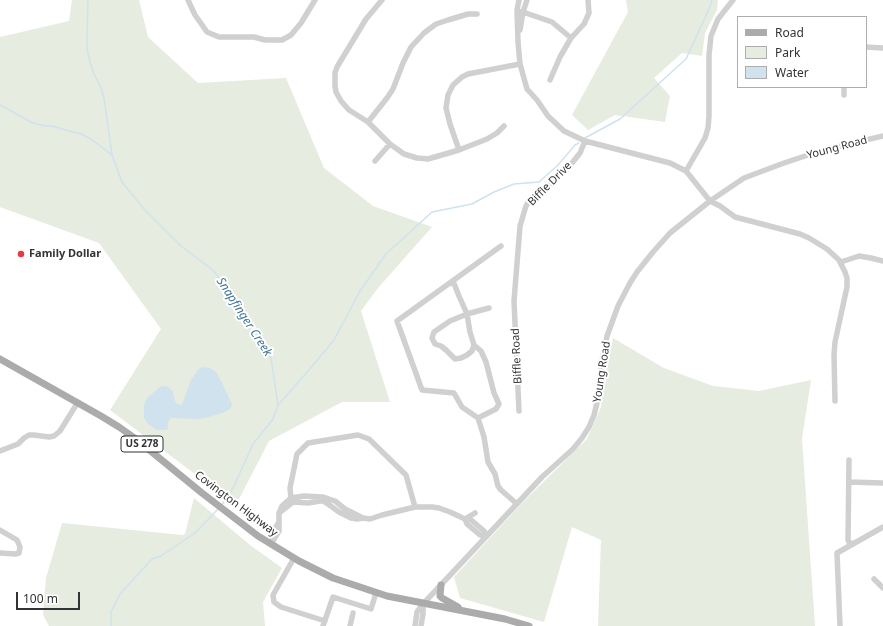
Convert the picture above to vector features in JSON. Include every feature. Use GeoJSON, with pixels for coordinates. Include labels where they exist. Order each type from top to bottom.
{"type":"FeatureCollection","features":[{"type":"Feature","properties":{"kind":"main road","name":"Covington Highway"},"geometry":{"type":"LineString","coordinates":[[0,359],[78,402],[136,439],[236,519],[269,543],[294,558],[334,578],[376,593],[423,604],[443,606],[505,619],[529,626]]}},
{"type":"Feature","properties":{"kind":"main road"},"geometry":{"type":"LineString","coordinates":[[441,585],[440,596],[446,601],[460,608],[460,610]]}},
{"type":"Feature","properties":{"kind":"street"},"geometry":{"type":"LineString","coordinates":[[188,0],[195,15],[208,32],[219,37],[254,37],[265,40],[282,40],[291,35],[316,0]]}},
{"type":"Feature","properties":{"kind":"street"},"geometry":{"type":"LineString","coordinates":[[382,0],[366,19],[337,67],[335,73],[336,92],[341,101],[349,110],[368,122],[390,144],[404,154],[417,158],[428,159],[459,150],[487,139],[498,133],[504,126]]}},
{"type":"Feature","properties":{"kind":"street"},"geometry":{"type":"LineString","coordinates":[[519,0],[517,10],[518,42],[520,64],[527,89],[548,116],[564,131],[585,142],[670,163],[686,172],[710,201],[735,217],[800,234],[827,249],[841,262],[847,282],[835,342],[835,401]]}},
{"type":"Feature","properties":{"kind":"street"},"geometry":{"type":"LineString","coordinates":[[518,42],[523,12],[527,0]]}},
{"type":"Feature","properties":{"kind":"street"},"geometry":{"type":"LineString","coordinates":[[550,80],[560,57],[572,38],[584,24],[589,13],[588,0]]}},
{"type":"Feature","properties":{"kind":"street"},"geometry":{"type":"LineString","coordinates":[[686,172],[708,128],[709,55],[711,36],[718,19],[733,0]]}},
{"type":"Feature","properties":{"kind":"street"},"geometry":{"type":"LineString","coordinates":[[517,10],[552,22],[572,38]]}},
{"type":"Feature","properties":{"kind":"street"},"geometry":{"type":"LineString","coordinates":[[368,122],[393,89],[403,63],[412,47],[424,33],[436,24],[462,15],[477,14]]}},
{"type":"Feature","properties":{"kind":"street"},"geometry":{"type":"LineString","coordinates":[[867,48],[883,48]]}},
{"type":"Feature","properties":{"kind":"street"},"geometry":{"type":"LineString","coordinates":[[459,150],[446,108],[448,95],[453,85],[468,74],[520,64]]}},
{"type":"Feature","properties":{"kind":"street"},"geometry":{"type":"LineString","coordinates":[[844,88],[844,95]]}},
{"type":"Feature","properties":{"kind":"street","name":"Young Road"},"geometry":{"type":"LineString","coordinates":[[423,604],[542,477],[573,449],[582,438],[594,415],[607,336],[618,306],[634,278],[653,252],[670,233],[710,201],[744,178],[784,162],[820,151],[883,136]]}},
{"type":"Feature","properties":{"kind":"street","name":"Biffle Drive"},"geometry":{"type":"LineString","coordinates":[[514,301],[520,226],[526,206],[568,168],[580,153],[585,142]]}},
{"type":"Feature","properties":{"kind":"street"},"geometry":{"type":"LineString","coordinates":[[375,161],[390,144]]}},
{"type":"Feature","properties":{"kind":"street"},"geometry":{"type":"LineString","coordinates":[[501,246],[397,321],[422,390],[454,393],[462,407],[478,418],[484,437],[488,462],[495,474],[498,486],[517,504]]}},
{"type":"Feature","properties":{"kind":"street"},"geometry":{"type":"LineString","coordinates":[[841,262],[859,256],[883,261]]}},
{"type":"Feature","properties":{"kind":"street"},"geometry":{"type":"LineString","coordinates":[[453,281],[467,314],[474,345],[481,351],[486,362],[498,404],[496,409],[478,418]]}},
{"type":"Feature","properties":{"kind":"street","name":"Biffle Road"},"geometry":{"type":"LineString","coordinates":[[514,301],[519,410]]}},
{"type":"Feature","properties":{"kind":"street"},"geometry":{"type":"LineString","coordinates":[[474,345],[472,351],[467,355],[462,358],[455,359],[441,346],[435,344],[432,338],[434,332],[450,321],[467,314],[489,308]]}},
{"type":"Feature","properties":{"kind":"street"},"geometry":{"type":"LineString","coordinates":[[0,451],[18,444],[29,435],[54,436],[60,431],[78,402]]}},
{"type":"Feature","properties":{"kind":"street"},"geometry":{"type":"LineString","coordinates":[[292,500],[290,488],[296,454],[308,443],[358,435],[369,438],[406,475],[415,507]]}},
{"type":"Feature","properties":{"kind":"street"},"geometry":{"type":"LineString","coordinates":[[849,460],[848,540],[850,544],[855,543]]}},
{"type":"Feature","properties":{"kind":"street"},"geometry":{"type":"LineString","coordinates":[[849,482],[883,483]]}},
{"type":"Feature","properties":{"kind":"street"},"geometry":{"type":"LineString","coordinates":[[269,543],[279,531],[279,513],[282,506],[292,500],[304,496],[323,497],[335,501],[345,509],[363,518],[370,519],[415,507],[439,508],[465,519],[470,519],[475,527],[484,531],[487,536]]}},
{"type":"Feature","properties":{"kind":"street"},"geometry":{"type":"LineString","coordinates":[[465,519],[475,513]]}},
{"type":"Feature","properties":{"kind":"street"},"geometry":{"type":"LineString","coordinates":[[840,626],[837,553],[883,527]]}},
{"type":"Feature","properties":{"kind":"street"},"geometry":{"type":"LineString","coordinates":[[0,530],[16,540],[20,547],[18,553],[0,553]]}},
{"type":"Feature","properties":{"kind":"street"},"geometry":{"type":"LineString","coordinates":[[294,558],[273,595],[274,602],[281,607],[324,623],[333,597],[371,609],[376,593]]}},
{"type":"Feature","properties":{"kind":"street"},"geometry":{"type":"LineString","coordinates":[[874,579],[883,588]]}},
{"type":"Feature","properties":{"kind":"street"},"geometry":{"type":"LineString","coordinates":[[415,626],[417,612],[423,604]]}},
{"type":"Feature","properties":{"kind":"street"},"geometry":{"type":"LineString","coordinates":[[421,626],[423,604]]}},
{"type":"Feature","properties":{"kind":"street"},"geometry":{"type":"LineString","coordinates":[[350,626],[353,613]]}},
{"type":"Feature","properties":{"kind":"green space"},"geometry":{"type":"Polygon","coordinates":[[[72,0],[139,0],[148,37],[198,83],[286,78],[324,168],[373,206],[432,227],[378,288],[361,311],[390,402],[342,402],[269,441],[236,505],[110,410],[161,329],[99,243],[0,207],[0,37],[69,21],[72,0]]]}},
{"type":"Feature","properties":{"kind":"green space"},"geometry":{"type":"Polygon","coordinates":[[[626,0],[718,0],[717,10],[705,33],[702,56],[682,53],[654,78],[670,96],[665,122],[615,115],[588,130],[572,115],[628,12],[626,0]]]}},
{"type":"Feature","properties":{"kind":"green space"},"geometry":{"type":"Polygon","coordinates":[[[613,338],[664,368],[713,386],[759,391],[811,380],[802,439],[815,626],[598,626],[601,540],[572,527],[544,622],[460,598],[454,577],[524,501],[587,439],[601,407],[605,376],[613,338]]]}},
{"type":"Feature","properties":{"kind":"green space"},"geometry":{"type":"Polygon","coordinates":[[[194,498],[250,545],[282,568],[263,602],[265,626],[49,626],[43,615],[46,578],[62,523],[183,535],[185,534],[194,498]]]}},
{"type":"Feature","properties":{"kind":"water"},"geometry":{"type":"Polygon","coordinates":[[[202,367],[210,368],[216,372],[232,404],[231,408],[225,412],[206,418],[171,418],[168,422],[167,430],[157,430],[148,424],[144,418],[144,405],[147,398],[160,387],[164,386],[168,387],[173,392],[175,401],[177,404],[181,405],[191,380],[202,367]]]}},
{"type":"Feature","properties":{"kind":"waterway"},"geometry":{"type":"LineString","coordinates":[[88,0],[87,49],[94,74],[100,85],[104,98],[112,155]]}},
{"type":"Feature","properties":{"kind":"waterway"},"geometry":{"type":"LineString","coordinates":[[585,138],[620,119],[686,59],[712,0]]}},
{"type":"Feature","properties":{"kind":"waterway","name":"Snapfinger Creek"},"geometry":{"type":"LineString","coordinates":[[0,105],[33,123],[52,126],[81,134],[91,139],[112,155],[122,182],[144,209],[181,246],[214,271],[255,331],[271,358],[278,405],[273,419],[253,444],[233,488],[221,506]]}},
{"type":"Feature","properties":{"kind":"waterway"},"geometry":{"type":"LineString","coordinates":[[279,404],[334,340],[360,291],[386,254],[432,212],[472,204],[494,192],[514,184],[539,182],[558,165],[575,145],[579,143]]}},
{"type":"Feature","properties":{"kind":"waterway","name":"Snapfinger Creek"},"geometry":{"type":"LineString","coordinates":[[111,626],[111,612],[120,594],[152,559],[161,556],[195,533],[218,509]]}},
{"type":"Feature","properties":{"kind":"place","name":"Family Dollar"},"geometry":{"type":"Point","coordinates":[21,254]}}]}
